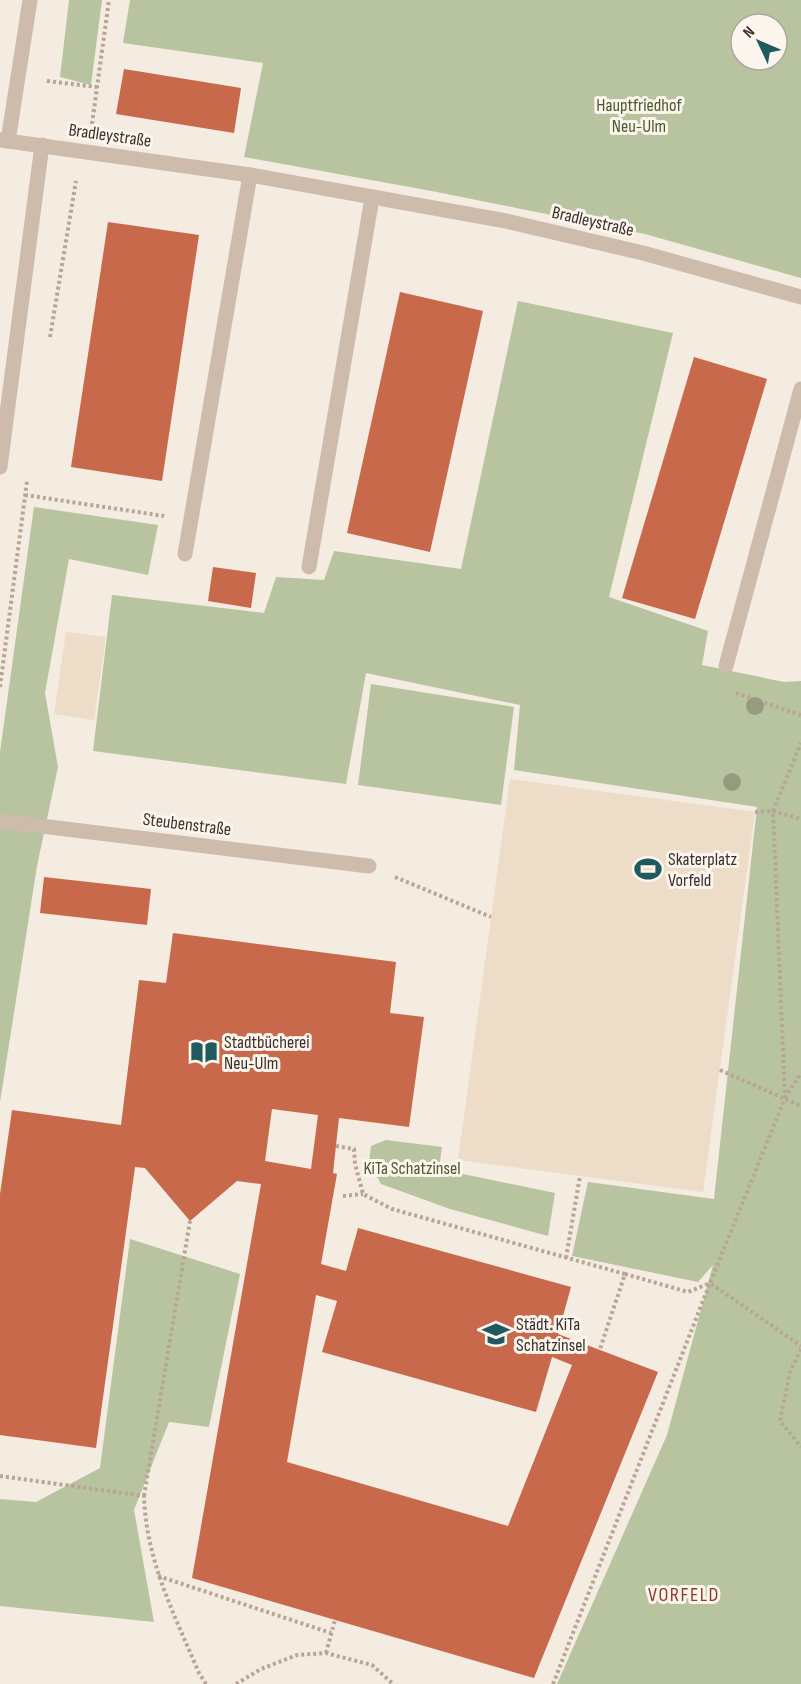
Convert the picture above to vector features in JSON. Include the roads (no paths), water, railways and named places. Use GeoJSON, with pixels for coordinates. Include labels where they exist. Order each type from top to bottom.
{"type":"FeatureCollection","features":[{"type":"Feature","properties":{"kind":"street"},"geometry":{"type":"LineString","coordinates":[[4,141],[30,0]]}},
{"type":"Feature","properties":{"kind":"street","name":"Bradleystraße"},"geometry":{"type":"LineString","coordinates":[[4,141],[250,176],[506,221],[643,253],[801,297]]}},
{"type":"Feature","properties":{"kind":"street"},"geometry":{"type":"LineString","coordinates":[[0,467],[42,146]]}},
{"type":"Feature","properties":{"kind":"street"},"geometry":{"type":"LineString","coordinates":[[185,554],[250,176]]}},
{"type":"Feature","properties":{"kind":"street"},"geometry":{"type":"LineString","coordinates":[[309,567],[372,198]]}},
{"type":"Feature","properties":{"kind":"street"},"geometry":{"type":"LineString","coordinates":[[726,666],[801,389]]}},
{"type":"Feature","properties":{"kind":"street","name":"Steubenstraße"},"geometry":{"type":"LineString","coordinates":[[0,820],[369,866]]}},
{"type":"Feature","properties":{"kind":"place","name":"Skaterplatz Vorfeld"},"geometry":{"type":"Point","coordinates":[648,869]}},
{"type":"Feature","properties":{"kind":"place","name":"Stadtbücherei Neu-Ulm"},"geometry":{"type":"Point","coordinates":[204,1052]}},
{"type":"Feature","properties":{"kind":"place","name":"Städt. KiTa Schatzinsel"},"geometry":{"type":"Point","coordinates":[496,1334]}},
{"type":"Feature","properties":{"kind":"district","name":"VORFELD"},"geometry":{"type":"Point","coordinates":[684,1594]}},
{"type":"Feature","properties":{"kind":"park label","name":"Hauptfriedhof Neu-Ulm"},"geometry":{"type":"Point","coordinates":[639,115]}},
{"type":"Feature","properties":{"kind":"park label","name":"KiTa Schatzinsel"},"geometry":{"type":"Point","coordinates":[412,1168]}}]}
